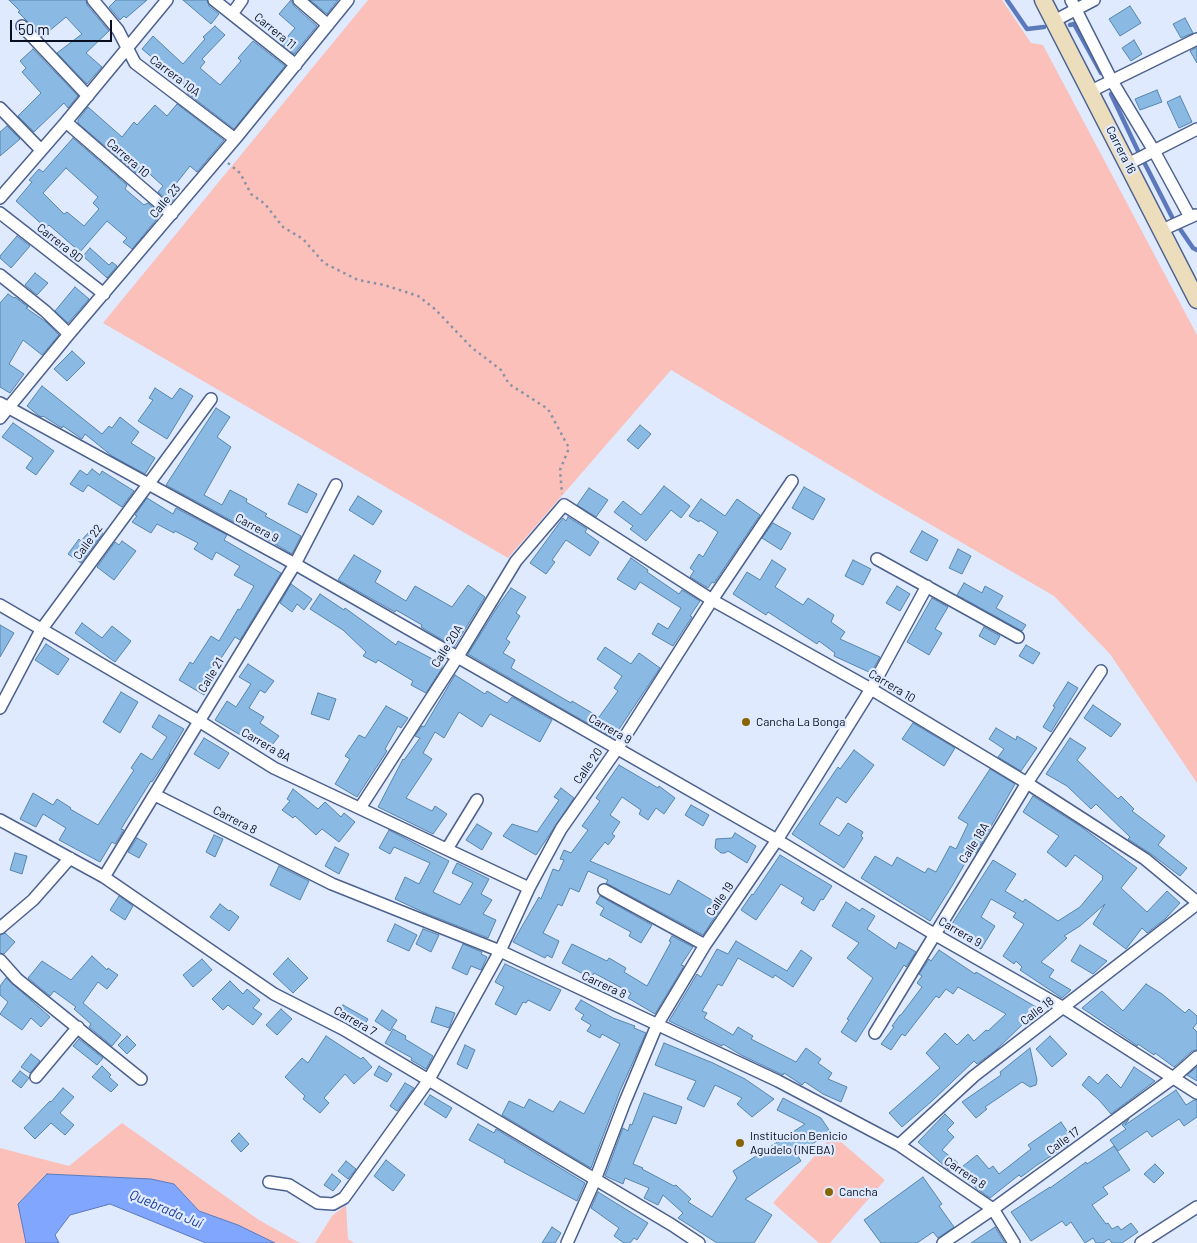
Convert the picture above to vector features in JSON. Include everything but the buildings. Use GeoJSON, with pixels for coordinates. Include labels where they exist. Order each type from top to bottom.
{"type":"FeatureCollection","features":[{"type":"Feature","properties":{"kind":"main road","name":"Carrera 16"},"geometry":{"type":"LineString","coordinates":[[1044,0],[1197,300]]}},
{"type":"Feature","properties":{"kind":"street","name":"Carrera 10A"},"geometry":{"type":"LineString","coordinates":[[93,0],[118,30],[135,63],[235,139]]}},
{"type":"Feature","properties":{"kind":"street"},"geometry":{"type":"LineString","coordinates":[[0,198],[88,96],[167,0]]}},
{"type":"Feature","properties":{"kind":"street","name":"Carrera 11"},"geometry":{"type":"LineString","coordinates":[[214,0],[296,65]]}},
{"type":"Feature","properties":{"kind":"street"},"geometry":{"type":"LineString","coordinates":[[232,14],[242,0]]}},
{"type":"Feature","properties":{"kind":"street"},"geometry":{"type":"LineString","coordinates":[[299,0],[328,25]]}},
{"type":"Feature","properties":{"kind":"street","name":"Calle 23"},"geometry":{"type":"LineString","coordinates":[[0,418],[4,406],[104,294],[172,214],[348,0]]}},
{"type":"Feature","properties":{"kind":"street"},"geometry":{"type":"LineString","coordinates":[[1054,21],[1073,5],[1094,0]]}},
{"type":"Feature","properties":{"kind":"street"},"geometry":{"type":"LineString","coordinates":[[1073,5],[1112,80],[1194,216],[1162,230]]}},
{"type":"Feature","properties":{"kind":"street"},"geometry":{"type":"LineString","coordinates":[[22,26],[88,96]]}},
{"type":"Feature","properties":{"kind":"street"},"geometry":{"type":"LineString","coordinates":[[1091,91],[1197,39]]}},
{"type":"Feature","properties":{"kind":"street"},"geometry":{"type":"LineString","coordinates":[[0,108],[41,150]]}},
{"type":"Feature","properties":{"kind":"street","name":"Carrera 10"},"geometry":{"type":"LineString","coordinates":[[66,122],[172,214]]}},
{"type":"Feature","properties":{"kind":"street"},"geometry":{"type":"LineString","coordinates":[[1128,164],[1197,129]]}},
{"type":"Feature","properties":{"kind":"street","name":"Carrera 9D"},"geometry":{"type":"LineString","coordinates":[[0,213],[104,294]]}},
{"type":"Feature","properties":{"kind":"street"},"geometry":{"type":"LineString","coordinates":[[0,275],[45,311],[69,334]]}},
{"type":"Feature","properties":{"kind":"street","name":"Calle 22"},"geometry":{"type":"LineString","coordinates":[[0,708],[40,630],[211,399]]}},
{"type":"Feature","properties":{"kind":"street","name":"Carrera 9"},"geometry":{"type":"LineString","coordinates":[[4,406],[295,564],[777,840],[934,934],[1064,1008],[1197,1093]]}},
{"type":"Feature","properties":{"kind":"street","name":"Calle 20"},"geometry":{"type":"LineString","coordinates":[[269,1182],[289,1186],[318,1203],[333,1204],[344,1198],[428,1081],[500,951],[561,829],[617,749],[712,600],[792,481]]}},
{"type":"Feature","properties":{"kind":"street","name":"Calle 21"},"geometry":{"type":"LineString","coordinates":[[104,877],[295,564],[336,485]]}},
{"type":"Feature","properties":{"kind":"street","name":"Carrera 10"},"geometry":{"type":"LineString","coordinates":[[564,505],[712,600],[871,689],[1027,783],[1145,859],[1197,903]]}},
{"type":"Feature","properties":{"kind":"street","name":"Calle 20A"},"geometry":{"type":"LineString","coordinates":[[360,808],[457,658],[516,561],[564,505]]}},
{"type":"Feature","properties":{"kind":"street"},"geometry":{"type":"LineString","coordinates":[[878,558],[1018,637]]}},
{"type":"Feature","properties":{"kind":"street","name":"Calle 19"},"geometry":{"type":"LineString","coordinates":[[567,1243],[595,1180],[657,1026],[705,945],[777,840],[871,689],[927,586]]}},
{"type":"Feature","properties":{"kind":"street","name":"Carrera 8A"},"geometry":{"type":"LineString","coordinates":[[0,605],[199,721],[274,768],[530,888]]}},
{"type":"Feature","properties":{"kind":"street","name":"Calle 18A"},"geometry":{"type":"LineString","coordinates":[[875,1034],[1027,783],[1101,671]]}},
{"type":"Feature","properties":{"kind":"street","name":"Carrera 8"},"geometry":{"type":"LineString","coordinates":[[155,795],[332,884],[500,951],[778,1081],[899,1145],[993,1209],[1014,1243]]}},
{"type":"Feature","properties":{"kind":"street"},"geometry":{"type":"LineString","coordinates":[[447,849],[477,800]]}},
{"type":"Feature","properties":{"kind":"street","name":"Carrera 7"},"geometry":{"type":"LineString","coordinates":[[0,820],[104,877],[274,994],[343,1029],[672,1225],[699,1243]]}},
{"type":"Feature","properties":{"kind":"street"},"geometry":{"type":"LineString","coordinates":[[0,928],[34,900],[70,858]]}},
{"type":"Feature","properties":{"kind":"street"},"geometry":{"type":"LineString","coordinates":[[604,890],[705,945]]}},
{"type":"Feature","properties":{"kind":"street","name":"Calle 18"},"geometry":{"type":"LineString","coordinates":[[899,1145],[974,1076],[1197,903]]}},
{"type":"Feature","properties":{"kind":"street"},"geometry":{"type":"LineString","coordinates":[[0,960],[17,978],[141,1079]]}},
{"type":"Feature","properties":{"kind":"street"},"geometry":{"type":"LineString","coordinates":[[36,1077],[78,1027]]}},
{"type":"Feature","properties":{"kind":"street","name":"Calle 17"},"geometry":{"type":"LineString","coordinates":[[942,1243],[993,1209],[1174,1078],[1197,1058]]}},
{"type":"Feature","properties":{"kind":"street"},"geometry":{"type":"LineString","coordinates":[[1141,1243],[1197,1207]]}},
{"type":"Feature","properties":{"kind":"path"},"geometry":{"type":"LineString","coordinates":[[220,157],[240,173],[251,194],[265,204],[283,227],[303,239],[324,263],[358,280],[384,285],[418,296],[435,309],[471,347],[501,370],[509,384],[548,409],[569,448],[560,470],[564,505]]}},
{"type":"Feature","properties":{"kind":"shaded area"},"geometry":{"type":"Polygon","coordinates":[[[368,0],[1002,0],[1031,43],[1043,45],[1197,335],[1197,783],[1110,654],[1054,596],[883,497],[671,370],[508,558],[103,323],[368,0]]]}},
{"type":"Feature","properties":{"kind":"shaded area"},"geometry":{"type":"Polygon","coordinates":[[[122,1123],[259,1220],[300,1243],[275,1243],[238,1225],[199,1211],[174,1184],[151,1179],[47,1174],[18,1204],[26,1243],[0,1243],[0,1148],[69,1166],[122,1123]]]}},
{"type":"Feature","properties":{"kind":"shaded area","name":"Cancha"},"geometry":{"type":"Polygon","coordinates":[[[833,1135],[885,1180],[830,1243],[819,1243],[773,1203],[833,1135]]]}},
{"type":"Feature","properties":{"kind":"shaded area"},"geometry":{"type":"Polygon","coordinates":[[[346,1205],[348,1239],[354,1243],[315,1243],[332,1216],[346,1205]]]}},
{"type":"Feature","properties":{"kind":"water","name":"Quebrada Juí"},"geometry":{"type":"Polygon","coordinates":[[[47,1174],[151,1179],[174,1184],[199,1211],[238,1225],[275,1243],[206,1243],[110,1204],[70,1215],[55,1235],[59,1243],[26,1243],[18,1204],[47,1174]]]}},
{"type":"Feature","properties":{"kind":"waterway"},"geometry":{"type":"LineString","coordinates":[[1007,0],[1027,29],[1044,27]]}},
{"type":"Feature","properties":{"kind":"waterway"},"geometry":{"type":"LineString","coordinates":[[1070,25],[1074,24],[1101,73]]}},
{"type":"Feature","properties":{"kind":"waterway"},"geometry":{"type":"LineString","coordinates":[[1111,94],[1138,151]]}},
{"type":"Feature","properties":{"kind":"waterway"},"geometry":{"type":"LineString","coordinates":[[1144,162],[1172,217]]}},
{"type":"Feature","properties":{"kind":"waterway"},"geometry":{"type":"LineString","coordinates":[[1180,229],[1193,248],[1197,250]]}},
{"type":"Feature","properties":{"kind":"place","name":"Cancha La Bonga"},"geometry":{"type":"Point","coordinates":[746,722]}},
{"type":"Feature","properties":{"kind":"place","name":"Institucion Benicio Agudelo (INEBA)"},"geometry":{"type":"Point","coordinates":[740,1143]}},
{"type":"Feature","properties":{"kind":"place","name":"Cancha"},"geometry":{"type":"Point","coordinates":[829,1192]}}]}
